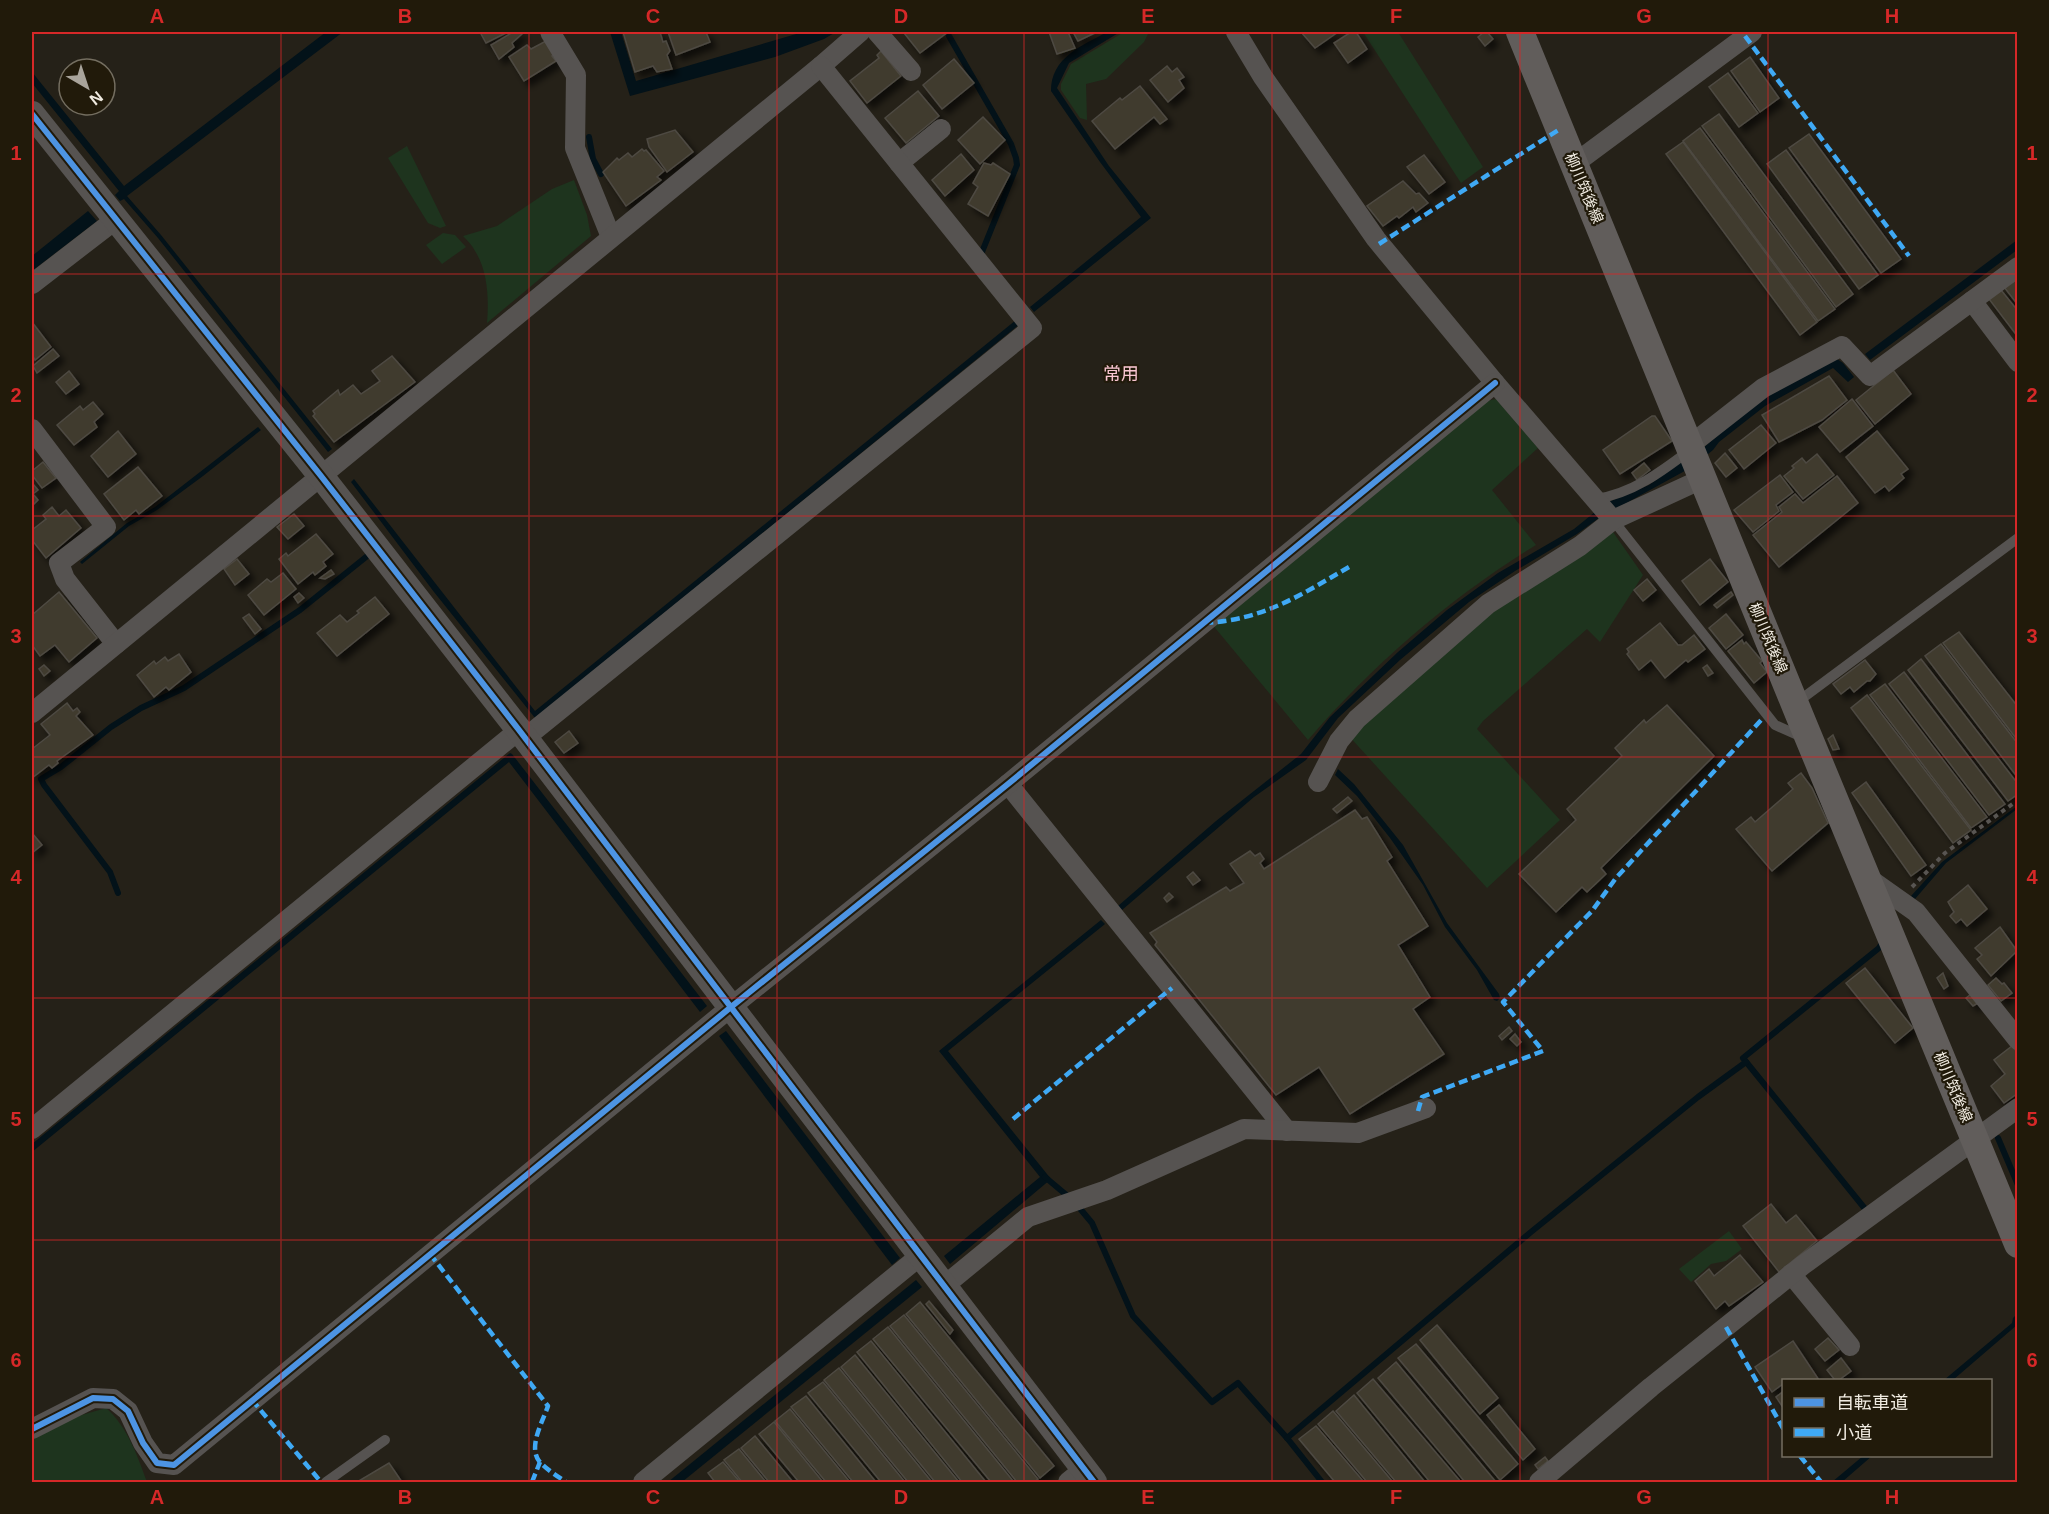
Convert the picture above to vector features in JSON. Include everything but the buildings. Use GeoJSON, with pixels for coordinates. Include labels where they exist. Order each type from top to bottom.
{"type":"FeatureCollection","features":[{"type":"Feature","properties":{"kind":"main road","name":"柳川筑後線"},"geometry":{"type":"LineString","coordinates":[[1520,32],[2018,1244]]}},
{"type":"Feature","properties":{"kind":"street"},"geometry":{"type":"LineString","coordinates":[[550,32],[576,75],[575,148],[611,237]]}},
{"type":"Feature","properties":{"kind":"street"},"geometry":{"type":"LineString","coordinates":[[32,713],[860,32]]}},
{"type":"Feature","properties":{"kind":"street"},"geometry":{"type":"LineString","coordinates":[[877,32],[911,70]]}},
{"type":"Feature","properties":{"kind":"street"},"geometry":{"type":"LineString","coordinates":[[1236,32],[1263,77],[1376,239],[1495,383],[1613,520]]}},
{"type":"Feature","properties":{"kind":"street"},"geometry":{"type":"LineString","coordinates":[[1574,164],[1752,32]]}},
{"type":"Feature","properties":{"kind":"street"},"geometry":{"type":"LineString","coordinates":[[32,1129],[522,734],[1032,328],[821,66]]}},
{"type":"Feature","properties":{"kind":"street"},"geometry":{"type":"LineString","coordinates":[[32,114],[321,476],[522,734],[944,1286],[1082,1478]]}},
{"type":"Feature","properties":{"kind":"street"},"geometry":{"type":"LineString","coordinates":[[899,163],[941,129]]}},
{"type":"Feature","properties":{"kind":"street"},"geometry":{"type":"LineString","coordinates":[[32,284],[115,220]]}},
{"type":"Feature","properties":{"kind":"street"},"geometry":{"type":"LineString","coordinates":[[1689,448],[1762,388],[1842,346],[1870,376],[2018,267]]}},
{"type":"Feature","properties":{"kind":"street"},"geometry":{"type":"LineString","coordinates":[[1972,301],[2018,362]]}},
{"type":"Feature","properties":{"kind":"street"},"geometry":{"type":"LineString","coordinates":[[32,1430],[93,1398],[113,1399],[128,1411],[142,1443],[156,1463],[174,1465],[1495,383]]}},
{"type":"Feature","properties":{"kind":"street"},"geometry":{"type":"LineString","coordinates":[[32,429],[106,527],[59,562],[65,579],[116,644]]}},
{"type":"Feature","properties":{"kind":"street"},"geometry":{"type":"LineString","coordinates":[[1318,782],[1339,741],[1357,719],[1488,604],[1580,546],[1613,520],[1702,479]]}},
{"type":"Feature","properties":{"kind":"street"},"geometry":{"type":"LineString","coordinates":[[1008,784],[1287,1131]]}},
{"type":"Feature","properties":{"kind":"street"},"geometry":{"type":"LineString","coordinates":[[1866,877],[1916,912],[2018,1040]]}},
{"type":"Feature","properties":{"kind":"street"},"geometry":{"type":"LineString","coordinates":[[944,1286],[1028,1217],[1107,1190],[1244,1129],[1358,1133],[1426,1108]]}},
{"type":"Feature","properties":{"kind":"street"},"geometry":{"type":"LineString","coordinates":[[1539,1482],[1651,1387],[1791,1274],[2018,1108]]}},
{"type":"Feature","properties":{"kind":"street"},"geometry":{"type":"LineString","coordinates":[[643,1482],[920,1256]]}},
{"type":"Feature","properties":{"kind":"street"},"geometry":{"type":"LineString","coordinates":[[1791,1274],[1850,1346]]}},
{"type":"Feature","properties":{"kind":"lane"},"geometry":{"type":"LineString","coordinates":[[1596,500],[1630,490],[1658,474],[1689,448]]}},
{"type":"Feature","properties":{"kind":"lane"},"geometry":{"type":"LineString","coordinates":[[1613,520],[1775,725],[1811,741]]}},
{"type":"Feature","properties":{"kind":"lane"},"geometry":{"type":"LineString","coordinates":[[1795,703],[2018,538]]}},
{"type":"Feature","properties":{"kind":"lane"},"geometry":{"type":"LineString","coordinates":[[326,1482],[385,1440]]}},
{"type":"Feature","properties":{"kind":"path"},"geometry":{"type":"LineString","coordinates":[[1912,887],[1945,853],[2018,800]]}},
{"type":"Feature","properties":{"kind":"green space"},"geometry":{"type":"Polygon","coordinates":[[[1124,32],[1149,32],[1144,42],[1106,79],[1086,84],[1087,120],[1080,118],[1061,90],[1061,84],[1071,64],[1124,32]]]}},
{"type":"Feature","properties":{"kind":"green space"},"geometry":{"type":"Polygon","coordinates":[[[1363,32],[1398,32],[1483,167],[1461,183],[1363,32]]]}},
{"type":"Feature","properties":{"kind":"green space"},"geometry":{"type":"Polygon","coordinates":[[[407,146],[446,226],[440,228],[428,223],[388,158],[407,146]]]}},
{"type":"Feature","properties":{"kind":"green space"},"geometry":{"type":"Polygon","coordinates":[[[574,180],[587,215],[591,236],[487,323],[488,295],[483,267],[474,249],[463,236],[497,226],[552,189],[574,180]]]}},
{"type":"Feature","properties":{"kind":"green space"},"geometry":{"type":"Polygon","coordinates":[[[443,233],[455,235],[466,247],[442,264],[426,245],[443,233]]]}},
{"type":"Feature","properties":{"kind":"green space"},"geometry":{"type":"Polygon","coordinates":[[[1496,399],[1538,448],[1492,490],[1536,545],[1504,565],[1414,634],[1359,685],[1308,740],[1211,623],[1482,402],[1496,399]]]}},
{"type":"Feature","properties":{"kind":"green space"},"geometry":{"type":"Polygon","coordinates":[[[1613,532],[1643,575],[1600,642],[1587,629],[1483,721],[1477,729],[1560,820],[1487,888],[1348,735],[1453,639],[1613,532]]]}},
{"type":"Feature","properties":{"kind":"green space"},"geometry":{"type":"Polygon","coordinates":[[[1729,1231],[1742,1249],[1726,1261],[1711,1264],[1691,1282],[1679,1269],[1729,1231]]]}},
{"type":"Feature","properties":{"kind":"green space"},"geometry":{"type":"Polygon","coordinates":[[[106,1408],[126,1433],[147,1482],[32,1482],[32,1440],[75,1417],[106,1408]]]}},
{"type":"Feature","properties":{"kind":"shaded area"},"geometry":{"type":"Polygon","coordinates":[[[326,32],[343,32],[127,196],[161,235],[332,449],[328,452],[158,238],[124,199],[120,201],[115,195],[119,191],[59,117],[68,117],[124,186],[326,32]]]}},
{"type":"Feature","properties":{"kind":"shaded area"},"geometry":{"type":"Polygon","coordinates":[[[610,32],[621,32],[636,81],[803,32],[836,32],[824,39],[775,57],[630,96],[610,32]]]}},
{"type":"Feature","properties":{"kind":"shaded area"},"geometry":{"type":"Polygon","coordinates":[[[1107,32],[1120,32],[1069,63],[1057,88],[1109,166],[1151,218],[1034,312],[1030,307],[1141,217],[1051,91],[1052,79],[1062,61],[1078,48],[1107,32]]]}},
{"type":"Feature","properties":{"kind":"shaded area"},"geometry":{"type":"Polygon","coordinates":[[[32,72],[57,103],[57,114],[32,83],[32,72]]]}},
{"type":"Feature","properties":{"kind":"shaded area"},"geometry":{"type":"Polygon","coordinates":[[[88,211],[97,221],[32,271],[32,256],[88,211]]]}},
{"type":"Feature","properties":{"kind":"shaded area"},"geometry":{"type":"Polygon","coordinates":[[[2017,240],[2017,250],[1870,360],[1865,354],[2017,240]]]}},
{"type":"Feature","properties":{"kind":"shaded area"},"geometry":{"type":"Polygon","coordinates":[[[1016,320],[1020,324],[535,718],[434,592],[351,482],[354,479],[535,711],[1016,320]]]}},
{"type":"Feature","properties":{"kind":"shaded area"},"geometry":{"type":"Polygon","coordinates":[[[1837,359],[1854,377],[1848,382],[1833,368],[1765,406],[1719,442],[1692,467],[1599,518],[1469,602],[1400,660],[1338,718],[1306,760],[1254,797],[1122,910],[1118,906],[1216,821],[1301,754],[1330,717],[1398,652],[1447,610],[1498,573],[1574,529],[1606,503],[1649,485],[1682,460],[1697,453],[1763,398],[1837,359]]]}},
{"type":"Feature","properties":{"kind":"shaded area"},"geometry":{"type":"Polygon","coordinates":[[[258,427],[261,430],[203,476],[157,510],[129,526],[82,564],[80,562],[127,523],[155,507],[258,427]]]}},
{"type":"Feature","properties":{"kind":"shaded area"},"geometry":{"type":"Polygon","coordinates":[[[510,753],[707,1006],[700,1012],[509,762],[32,1152],[32,1144],[510,753]]]}},
{"type":"Feature","properties":{"kind":"shaded area"},"geometry":{"type":"Polygon","coordinates":[[[1338,769],[1354,784],[1403,845],[1447,923],[1499,994],[1500,998],[1497,1001],[1494,1000],[1477,970],[1445,927],[1423,885],[1390,838],[1357,796],[1335,775],[1338,769]]]}},
{"type":"Feature","properties":{"kind":"shaded area"},"geometry":{"type":"Polygon","coordinates":[[[2017,806],[2017,809],[1946,863],[1915,899],[1911,896],[1942,862],[2017,806]]]}},
{"type":"Feature","properties":{"kind":"shaded area"},"geometry":{"type":"Polygon","coordinates":[[[1101,920],[1105,924],[948,1051],[1051,1179],[950,1264],[944,1256],[1040,1177],[939,1051],[1101,920]]]}},
{"type":"Feature","properties":{"kind":"shaded area"},"geometry":{"type":"Polygon","coordinates":[[[726,1031],[900,1258],[892,1265],[719,1036],[726,1031]]]}},
{"type":"Feature","properties":{"kind":"shaded area"},"geometry":{"type":"Polygon","coordinates":[[[916,1280],[922,1287],[682,1482],[668,1482],[916,1280]]]}},
{"type":"Feature","properties":{"kind":"shaded area"},"geometry":{"type":"Polygon","coordinates":[[[2017,1314],[2017,1325],[1954,1379],[1945,1379],[2012,1323],[2017,1314]]]}},
{"type":"Feature","properties":{"kind":"shaded area"},"geometry":{"type":"Polygon","coordinates":[[[1862,1457],[1871,1457],[1842,1482],[1832,1482],[1862,1457]]]}},
{"type":"Feature","properties":{"kind":"waterway"},"geometry":{"type":"LineString","coordinates":[[949,36],[1011,144],[1016,158],[1017,165],[982,252]]}},
{"type":"Feature","properties":{"kind":"waterway"},"geometry":{"type":"LineString","coordinates":[[589,137],[593,159],[601,174]]}},
{"type":"Feature","properties":{"kind":"waterway"},"geometry":{"type":"LineString","coordinates":[[118,893],[110,872],[41,779],[61,767],[111,727],[141,708],[184,688],[300,610],[366,557]]}},
{"type":"Feature","properties":{"kind":"waterway"},"geometry":{"type":"LineString","coordinates":[[1866,1210],[1743,1058],[1879,948],[1883,942]]}},
{"type":"Feature","properties":{"kind":"waterway"},"geometry":{"type":"LineString","coordinates":[[1287,1438],[1531,1232],[1698,1097],[1746,1062]]}},
{"type":"Feature","properties":{"kind":"waterway"},"geometry":{"type":"LineString","coordinates":[[1998,1138],[2018,1185]]}},
{"type":"Feature","properties":{"kind":"waterway"},"geometry":{"type":"LineString","coordinates":[[1045,1177],[1070,1198]]}},
{"type":"Feature","properties":{"kind":"waterway"},"geometry":{"type":"LineString","coordinates":[[1077,1205],[1092,1223],[1133,1316],[1212,1402],[1238,1383],[1322,1482]]}},
{"type":"Feature","properties":{"kind":"marked path"},"geometry":{"type":"LineString","coordinates":[[1745,36],[1909,256]]}},
{"type":"Feature","properties":{"kind":"marked path"},"geometry":{"type":"LineString","coordinates":[[1379,244],[1560,129]]}},
{"type":"Feature","properties":{"kind":"marked path"},"geometry":{"type":"LineString","coordinates":[[1204,623],[1225,621],[1263,612],[1297,597],[1349,567]]}},
{"type":"Feature","properties":{"kind":"marked path"},"geometry":{"type":"LineString","coordinates":[[1418,1111],[1422,1097],[1543,1051],[1503,1002],[1592,911],[1616,878],[1764,717]]}},
{"type":"Feature","properties":{"kind":"marked path"},"geometry":{"type":"LineString","coordinates":[[1013,1119],[1172,988]]}},
{"type":"Feature","properties":{"kind":"marked path"},"geometry":{"type":"LineString","coordinates":[[430,1254],[548,1406],[536,1441],[536,1455],[545,1467],[566,1482]]}},
{"type":"Feature","properties":{"kind":"marked path"},"geometry":{"type":"LineString","coordinates":[[1726,1327],[1782,1426]]}},
{"type":"Feature","properties":{"kind":"marked path"},"geometry":{"type":"LineString","coordinates":[[252,1400],[321,1482]]}},
{"type":"Feature","properties":{"kind":"marked path"},"geometry":{"type":"LineString","coordinates":[[1801,1457],[1821,1482]]}},
{"type":"Feature","properties":{"kind":"marked path"},"geometry":{"type":"LineString","coordinates":[[532,1482],[540,1462]]}},
{"type":"Feature","properties":{"kind":"cycle path"},"geometry":{"type":"LineString","coordinates":[[32,114],[321,476],[519,730],[1094,1482]]}},
{"type":"Feature","properties":{"kind":"cycle path"},"geometry":{"type":"LineString","coordinates":[[32,1429],[93,1398],[113,1399],[128,1411],[143,1443],[157,1463],[174,1465],[1495,383]]}},
{"type":"Feature","properties":{"kind":"district","name":"常用"},"geometry":{"type":"Point","coordinates":[1121,374]}}]}
